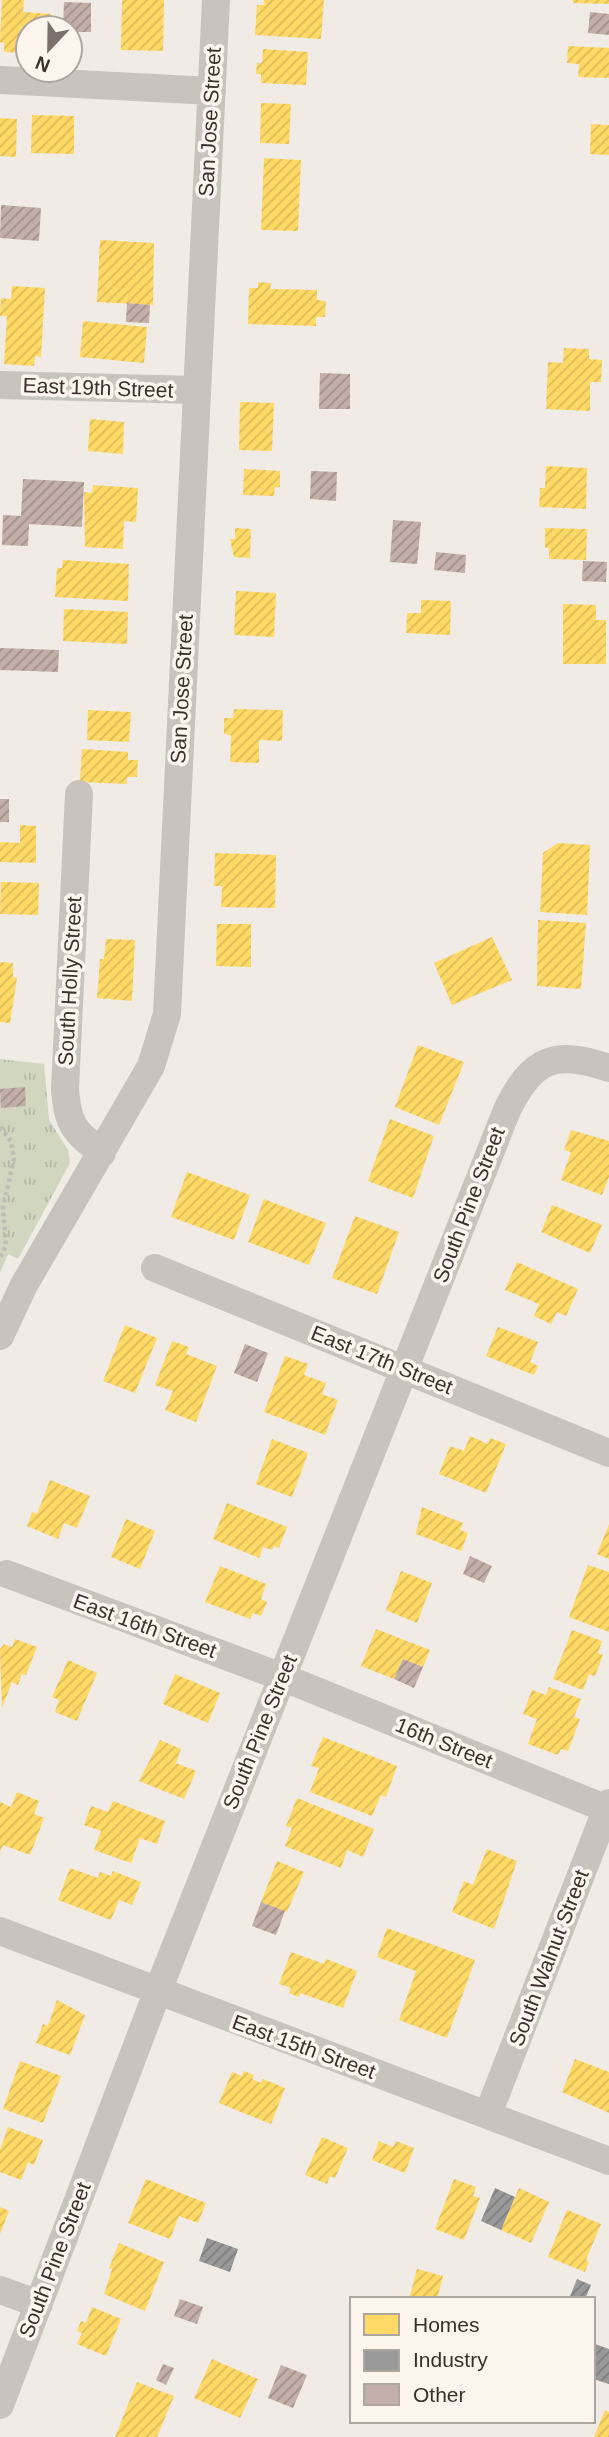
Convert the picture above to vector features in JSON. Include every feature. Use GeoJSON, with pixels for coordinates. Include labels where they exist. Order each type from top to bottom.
{"type":"FeatureCollection","features":[{"type":"Feature","properties":{"kind":"street","name":"San Jose Street"},"geometry":{"type":"LineString","coordinates":[[0,1336],[24,1285],[151,1066],[167,1014],[216,0]]}},
{"type":"Feature","properties":{"kind":"street"},"geometry":{"type":"LineString","coordinates":[[0,80],[212,91]]}},
{"type":"Feature","properties":{"kind":"street","name":"East 19th Street"},"geometry":{"type":"LineString","coordinates":[[0,385],[196,390]]}},
{"type":"Feature","properties":{"kind":"street","name":"South Holly Street"},"geometry":{"type":"LineString","coordinates":[[79,794],[65,1089],[67,1116],[75,1132],[102,1153]]}},
{"type":"Feature","properties":{"kind":"street","name":"South Pine Street"},"geometry":{"type":"LineString","coordinates":[[0,2405],[157,1993],[517,1088],[536,1066],[558,1060],[587,1061],[609,1069]]}},
{"type":"Feature","properties":{"kind":"street","name":"East 17th Street"},"geometry":{"type":"LineString","coordinates":[[155,1268],[609,1453]]}},
{"type":"Feature","properties":{"kind":"street","name":"East 16th Street"},"geometry":{"type":"LineString","coordinates":[[7,1574],[282,1677]]}},
{"type":"Feature","properties":{"kind":"street","name":"16th Street"},"geometry":{"type":"LineString","coordinates":[[282,1677],[608,1806]]}},
{"type":"Feature","properties":{"kind":"street","name":"South Walnut Street"},"geometry":{"type":"LineString","coordinates":[[488,2114],[608,1806]]}},
{"type":"Feature","properties":{"kind":"street","name":"East 15th Street"},"geometry":{"type":"LineString","coordinates":[[0,1931],[157,1993],[609,2161]]}},
{"type":"Feature","properties":{"kind":"street"},"geometry":{"type":"LineString","coordinates":[[0,2290],[39,2304]]}},
{"type":"Feature","properties":{"kind":"path"},"geometry":{"type":"LineString","coordinates":[[0,1127],[11,1141],[13,1159],[3,1208],[6,1245],[0,1258]]}},
{"type":"Feature","properties":{"kind":"green space"},"geometry":{"type":"Polygon","coordinates":[[[0,1059],[44,1064],[49,1120],[68,1150],[70,1163],[18,1259],[8,1254],[0,1273],[0,1059]]]}},
{"type":"Feature","properties":{"kind":"building: Homes"},"geometry":{"type":"Polygon","coordinates":[[[2,0],[24,0],[23,12],[51,14],[14,14],[14,52],[4,52],[4,43],[0,42],[2,0]]]}},
{"type":"Feature","properties":{"kind":"building: Homes"},"geometry":{"type":"Polygon","coordinates":[[[122,0],[164,0],[163,51],[121,50],[122,0]]]}},
{"type":"Feature","properties":{"kind":"building: Homes"},"geometry":{"type":"Polygon","coordinates":[[[264,0],[324,0],[321,39],[255,35],[257,5],[264,5],[264,0]]]}},
{"type":"Feature","properties":{"kind":"building: Homes"},"geometry":{"type":"Polygon","coordinates":[[[573,0],[609,0],[609,4],[573,3],[573,0]]]}},
{"type":"Feature","properties":{"kind":"building: Homes"},"geometry":{"type":"Polygon","coordinates":[[[568,46],[609,48],[609,78],[578,77],[579,64],[567,63],[568,46]]]}},
{"type":"Feature","properties":{"kind":"building: Homes"},"geometry":{"type":"Polygon","coordinates":[[[263,49],[308,52],[306,85],[261,83],[261,74],[256,74],[257,63],[262,63],[263,49]]]}},
{"type":"Feature","properties":{"kind":"building: Homes"},"geometry":{"type":"Polygon","coordinates":[[[261,103],[291,104],[289,144],[260,143],[261,103]]]}},
{"type":"Feature","properties":{"kind":"building: Homes"},"geometry":{"type":"Polygon","coordinates":[[[32,115],[74,116],[74,154],[31,153],[32,115]]]}},
{"type":"Feature","properties":{"kind":"building: Homes"},"geometry":{"type":"Polygon","coordinates":[[[0,118],[17,119],[16,157],[0,156],[0,118]]]}},
{"type":"Feature","properties":{"kind":"building: Homes"},"geometry":{"type":"Polygon","coordinates":[[[591,124],[609,125],[609,155],[590,154],[591,124]]]}},
{"type":"Feature","properties":{"kind":"building: Homes"},"geometry":{"type":"Polygon","coordinates":[[[264,158],[301,160],[298,231],[261,230],[264,158]]]}},
{"type":"Feature","properties":{"kind":"building: Homes"},"geometry":{"type":"Polygon","coordinates":[[[100,240],[154,243],[153,305],[97,302],[100,240]]]}},
{"type":"Feature","properties":{"kind":"building: Homes"},"geometry":{"type":"Polygon","coordinates":[[[258,282],[271,283],[270,289],[317,290],[317,300],[326,301],[325,317],[316,317],[316,326],[248,324],[249,288],[258,288],[258,282]]]}},
{"type":"Feature","properties":{"kind":"building: Homes"},"geometry":{"type":"Polygon","coordinates":[[[12,286],[45,288],[41,357],[35,356],[34,366],[4,364],[7,316],[0,316],[1,298],[11,299],[12,286]]]}},
{"type":"Feature","properties":{"kind":"building: Homes"},"geometry":{"type":"Polygon","coordinates":[[[83,321],[147,327],[144,363],[80,357],[83,321]]]}},
{"type":"Feature","properties":{"kind":"building: Homes"},"geometry":{"type":"Polygon","coordinates":[[[564,348],[589,349],[589,359],[602,360],[601,382],[590,382],[590,411],[546,409],[548,362],[563,363],[564,348]]]}},
{"type":"Feature","properties":{"kind":"building: Homes"},"geometry":{"type":"Polygon","coordinates":[[[240,402],[274,403],[272,451],[239,450],[240,402]]]}},
{"type":"Feature","properties":{"kind":"building: Homes"},"geometry":{"type":"Polygon","coordinates":[[[90,419],[124,422],[123,454],[88,451],[90,419]]]}},
{"type":"Feature","properties":{"kind":"building: Homes"},"geometry":{"type":"Polygon","coordinates":[[[546,466],[587,468],[586,509],[539,507],[540,488],[545,488],[546,466]]]}},
{"type":"Feature","properties":{"kind":"building: Homes"},"geometry":{"type":"Polygon","coordinates":[[[244,469],[280,471],[280,487],[275,487],[274,496],[243,495],[244,469]]]}},
{"type":"Feature","properties":{"kind":"building: Homes"},"geometry":{"type":"Polygon","coordinates":[[[93,485],[138,488],[136,522],[124,521],[123,549],[85,547],[84,492],[92,493],[93,485]]]}},
{"type":"Feature","properties":{"kind":"building: Homes"},"geometry":{"type":"Polygon","coordinates":[[[235,528],[251,529],[250,558],[234,557],[230,539],[235,539],[235,528]]]}},
{"type":"Feature","properties":{"kind":"building: Homes"},"geometry":{"type":"Polygon","coordinates":[[[545,528],[587,529],[586,560],[549,559],[549,548],[545,548],[545,528]]]}},
{"type":"Feature","properties":{"kind":"building: Homes"},"geometry":{"type":"Polygon","coordinates":[[[63,560],[129,564],[128,601],[55,597],[57,568],[62,568],[63,560]]]}},
{"type":"Feature","properties":{"kind":"building: Homes"},"geometry":{"type":"Polygon","coordinates":[[[236,591],[276,593],[274,637],[234,635],[236,591]]]}},
{"type":"Feature","properties":{"kind":"building: Homes"},"geometry":{"type":"Polygon","coordinates":[[[421,600],[451,601],[450,635],[406,633],[407,613],[421,613],[421,600]]]}},
{"type":"Feature","properties":{"kind":"building: Homes"},"geometry":{"type":"Polygon","coordinates":[[[563,604],[596,605],[596,620],[606,620],[606,664],[563,664],[563,604]]]}},
{"type":"Feature","properties":{"kind":"building: Homes"},"geometry":{"type":"Polygon","coordinates":[[[64,609],[128,612],[127,644],[63,641],[64,609]]]}},
{"type":"Feature","properties":{"kind":"building: Homes"},"geometry":{"type":"Polygon","coordinates":[[[234,709],[283,710],[282,741],[259,740],[259,763],[230,762],[231,735],[224,734],[224,718],[233,718],[234,709]]]}},
{"type":"Feature","properties":{"kind":"building: Homes"},"geometry":{"type":"Polygon","coordinates":[[[88,710],[131,712],[129,742],[87,740],[88,710]]]}},
{"type":"Feature","properties":{"kind":"building: Homes"},"geometry":{"type":"Polygon","coordinates":[[[82,749],[128,752],[128,760],[138,760],[137,777],[127,777],[127,784],[80,782],[82,749]]]}},
{"type":"Feature","properties":{"kind":"building: Homes"},"geometry":{"type":"Polygon","coordinates":[[[20,825],[36,826],[36,863],[0,862],[0,842],[20,843],[20,825]]]}},
{"type":"Feature","properties":{"kind":"building: Homes"},"geometry":{"type":"Polygon","coordinates":[[[558,843],[590,845],[587,915],[540,912],[543,853],[558,843]]]}},
{"type":"Feature","properties":{"kind":"building: Homes"},"geometry":{"type":"Polygon","coordinates":[[[215,853],[276,855],[275,908],[221,907],[222,886],[214,886],[215,853]]]}},
{"type":"Feature","properties":{"kind":"building: Homes"},"geometry":{"type":"Polygon","coordinates":[[[1,882],[39,883],[38,915],[0,914],[1,882]]]}},
{"type":"Feature","properties":{"kind":"building: Homes"},"geometry":{"type":"Polygon","coordinates":[[[538,920],[586,923],[581,989],[537,986],[538,920]]]}},
{"type":"Feature","properties":{"kind":"building: Homes"},"geometry":{"type":"Polygon","coordinates":[[[217,924],[251,924],[251,967],[216,966],[217,924]]]}},
{"type":"Feature","properties":{"kind":"building: Homes"},"geometry":{"type":"Polygon","coordinates":[[[492,937],[512,980],[452,1005],[434,963],[492,937]]]}},
{"type":"Feature","properties":{"kind":"building: Homes"},"geometry":{"type":"Polygon","coordinates":[[[106,939],[135,940],[132,1001],[97,998],[100,959],[104,959],[106,939]]]}},
{"type":"Feature","properties":{"kind":"building: Homes"},"geometry":{"type":"Polygon","coordinates":[[[0,962],[13,963],[13,977],[17,978],[10,1023],[0,1022],[0,962]]]}},
{"type":"Feature","properties":{"kind":"building: Homes"},"geometry":{"type":"Polygon","coordinates":[[[418,1045],[464,1062],[439,1125],[395,1107],[418,1045]]]}},
{"type":"Feature","properties":{"kind":"building: Homes"},"geometry":{"type":"Polygon","coordinates":[[[390,1119],[434,1136],[413,1198],[368,1181],[390,1119]]]}},
{"type":"Feature","properties":{"kind":"building: Homes"},"geometry":{"type":"Polygon","coordinates":[[[571,1130],[609,1141],[609,1177],[602,1195],[561,1180],[571,1152],[564,1150],[571,1130]]]}},
{"type":"Feature","properties":{"kind":"building: Homes"},"geometry":{"type":"Polygon","coordinates":[[[187,1172],[250,1195],[234,1240],[171,1217],[187,1172]]]}},
{"type":"Feature","properties":{"kind":"building: Homes"},"geometry":{"type":"Polygon","coordinates":[[[264,1199],[326,1223],[309,1265],[248,1242],[264,1199]]]}},
{"type":"Feature","properties":{"kind":"building: Homes"},"geometry":{"type":"Polygon","coordinates":[[[552,1205],[602,1225],[590,1253],[541,1232],[552,1205]]]}},
{"type":"Feature","properties":{"kind":"building: Homes"},"geometry":{"type":"Polygon","coordinates":[[[355,1216],[399,1232],[377,1294],[332,1278],[355,1216]]]}},
{"type":"Feature","properties":{"kind":"building: Homes"},"geometry":{"type":"Polygon","coordinates":[[[517,1262],[578,1289],[566,1316],[557,1312],[551,1324],[534,1316],[539,1304],[505,1290],[517,1262]]]}},
{"type":"Feature","properties":{"kind":"building: Homes"},"geometry":{"type":"Polygon","coordinates":[[[125,1325],[157,1338],[135,1393],[103,1381],[125,1325]]]}},
{"type":"Feature","properties":{"kind":"building: Homes"},"geometry":{"type":"Polygon","coordinates":[[[498,1327],[538,1342],[530,1362],[538,1366],[534,1375],[486,1356],[498,1327]]]}},
{"type":"Feature","properties":{"kind":"building: Homes"},"geometry":{"type":"Polygon","coordinates":[[[172,1341],[189,1347],[186,1354],[217,1366],[196,1422],[165,1410],[173,1391],[155,1385],[172,1341]]]}},
{"type":"Feature","properties":{"kind":"building: Homes"},"geometry":{"type":"Polygon","coordinates":[[[285,1356],[308,1364],[304,1375],[326,1383],[322,1394],[338,1400],[325,1435],[264,1412],[285,1356]]]}},
{"type":"Feature","properties":{"kind":"building: Homes"},"geometry":{"type":"Polygon","coordinates":[[[470,1436],[488,1444],[490,1438],[506,1444],[486,1493],[439,1474],[450,1446],[464,1451],[470,1436]]]}},
{"type":"Feature","properties":{"kind":"building: Homes"},"geometry":{"type":"Polygon","coordinates":[[[272,1439],[308,1453],[292,1497],[256,1484],[272,1439]]]}},
{"type":"Feature","properties":{"kind":"building: Homes"},"geometry":{"type":"Polygon","coordinates":[[[50,1480],[90,1496],[77,1528],[64,1523],[58,1539],[27,1526],[32,1512],[37,1514],[50,1480]]]}},
{"type":"Feature","properties":{"kind":"building: Homes"},"geometry":{"type":"Polygon","coordinates":[[[227,1503],[287,1527],[279,1548],[274,1546],[272,1550],[263,1547],[259,1558],[213,1539],[227,1503]]]}},
{"type":"Feature","properties":{"kind":"building: Homes"},"geometry":{"type":"Polygon","coordinates":[[[422,1507],[463,1523],[460,1530],[468,1533],[461,1551],[416,1534],[422,1507]]]}},
{"type":"Feature","properties":{"kind":"building: Homes"},"geometry":{"type":"Polygon","coordinates":[[[126,1519],[155,1531],[140,1569],[111,1557],[126,1519]]]}},
{"type":"Feature","properties":{"kind":"building: Homes"},"geometry":{"type":"Polygon","coordinates":[[[609,1524],[609,1559],[597,1554],[609,1524]]]}},
{"type":"Feature","properties":{"kind":"building: Homes"},"geometry":{"type":"Polygon","coordinates":[[[588,1565],[609,1572],[609,1632],[569,1617],[588,1565]]]}},
{"type":"Feature","properties":{"kind":"building: Homes"},"geometry":{"type":"Polygon","coordinates":[[[220,1566],[266,1584],[261,1599],[267,1602],[261,1616],[253,1613],[250,1619],[205,1602],[220,1566]]]}},
{"type":"Feature","properties":{"kind":"building: Homes"},"geometry":{"type":"Polygon","coordinates":[[[401,1571],[432,1583],[417,1623],[386,1610],[401,1571]]]}},
{"type":"Feature","properties":{"kind":"building: Homes"},"geometry":{"type":"Polygon","coordinates":[[[376,1629],[430,1650],[423,1667],[403,1659],[394,1679],[361,1666],[376,1629]]]}},
{"type":"Feature","properties":{"kind":"building: Homes"},"geometry":{"type":"Polygon","coordinates":[[[572,1630],[602,1641],[598,1653],[603,1655],[595,1676],[589,1674],[583,1690],[553,1679],[572,1630]]]}},
{"type":"Feature","properties":{"kind":"building: Homes"},"geometry":{"type":"Polygon","coordinates":[[[15,1639],[37,1647],[26,1675],[22,1674],[18,1685],[12,1682],[2,1708],[0,1649],[4,1644],[12,1647],[15,1639]]]}},
{"type":"Feature","properties":{"kind":"building: Homes"},"geometry":{"type":"Polygon","coordinates":[[[68,1660],[97,1673],[77,1721],[55,1712],[59,1700],[52,1697],[68,1660]]]}},
{"type":"Feature","properties":{"kind":"building: Homes"},"geometry":{"type":"Polygon","coordinates":[[[175,1674],[220,1693],[208,1723],[163,1704],[175,1674]]]}},
{"type":"Feature","properties":{"kind":"building: Homes"},"geometry":{"type":"Polygon","coordinates":[[[549,1687],[581,1699],[574,1717],[580,1719],[568,1751],[561,1749],[558,1755],[528,1744],[537,1719],[523,1714],[532,1690],[546,1695],[549,1687]]]}},
{"type":"Feature","properties":{"kind":"building: Homes"},"geometry":{"type":"Polygon","coordinates":[[[323,1737],[397,1766],[386,1797],[381,1795],[372,1816],[310,1792],[319,1768],[311,1766],[323,1737]]]}},
{"type":"Feature","properties":{"kind":"building: Homes"},"geometry":{"type":"Polygon","coordinates":[[[160,1740],[181,1749],[176,1763],[196,1771],[184,1799],[139,1781],[160,1740]]]}},
{"type":"Feature","properties":{"kind":"building: Homes"},"geometry":{"type":"Polygon","coordinates":[[[17,1792],[39,1801],[34,1814],[44,1818],[30,1855],[3,1845],[0,1852],[0,1802],[11,1807],[17,1792]]]}},
{"type":"Feature","properties":{"kind":"building: Homes"},"geometry":{"type":"Polygon","coordinates":[[[297,1798],[374,1829],[363,1857],[347,1850],[341,1868],[285,1846],[292,1828],[286,1826],[297,1798]]]}},
{"type":"Feature","properties":{"kind":"building: Homes"},"geometry":{"type":"Polygon","coordinates":[[[113,1801],[165,1821],[157,1844],[140,1838],[131,1863],[94,1850],[101,1831],[84,1825],[91,1806],[108,1812],[113,1801]]]}},
{"type":"Feature","properties":{"kind":"building: Homes"},"geometry":{"type":"Polygon","coordinates":[[[487,1849],[517,1861],[494,1929],[452,1912],[464,1881],[473,1885],[487,1849]]]}},
{"type":"Feature","properties":{"kind":"building: Homes"},"geometry":{"type":"Polygon","coordinates":[[[277,1861],[304,1872],[287,1912],[261,1902],[277,1861]]]}},
{"type":"Feature","properties":{"kind":"building: Homes"},"geometry":{"type":"Polygon","coordinates":[[[70,1868],[98,1878],[100,1872],[111,1876],[113,1871],[141,1882],[132,1905],[119,1900],[111,1920],[58,1900],[70,1868]]]}},
{"type":"Feature","properties":{"kind":"building: Homes"},"geometry":{"type":"Polygon","coordinates":[[[387,1928],[475,1960],[447,2038],[399,2020],[416,1971],[377,1957],[387,1928]]]}},
{"type":"Feature","properties":{"kind":"building: Homes"},"geometry":{"type":"Polygon","coordinates":[[[291,1952],[324,1964],[326,1959],[357,1971],[343,2008],[300,1993],[299,1997],[289,1993],[291,1988],[279,1984],[291,1952]]]}},
{"type":"Feature","properties":{"kind":"building: Homes"},"geometry":{"type":"Polygon","coordinates":[[[57,2000],[85,2015],[70,2055],[36,2043],[43,2024],[48,2026],[57,2000]]]}},
{"type":"Feature","properties":{"kind":"building: Homes"},"geometry":{"type":"Polygon","coordinates":[[[575,2059],[609,2072],[609,2113],[562,2092],[575,2059]]]}},
{"type":"Feature","properties":{"kind":"building: Homes"},"geometry":{"type":"Polygon","coordinates":[[[20,2061],[61,2076],[43,2123],[3,2109],[20,2061]]]}},
{"type":"Feature","properties":{"kind":"building: Homes"},"geometry":{"type":"Polygon","coordinates":[[[244,2071],[254,2075],[252,2079],[261,2083],[263,2079],[285,2088],[271,2124],[219,2103],[232,2072],[242,2076],[244,2071]]]}},
{"type":"Feature","properties":{"kind":"building: Homes"},"geometry":{"type":"Polygon","coordinates":[[[8,2127],[43,2140],[34,2165],[28,2162],[21,2180],[0,2172],[0,2150],[8,2127]]]}},
{"type":"Feature","properties":{"kind":"building: Homes"},"geometry":{"type":"Polygon","coordinates":[[[322,2137],[348,2148],[335,2178],[330,2176],[327,2184],[305,2175],[322,2137]]]}},
{"type":"Feature","properties":{"kind":"building: Homes"},"geometry":{"type":"Polygon","coordinates":[[[379,2141],[393,2147],[396,2141],[414,2148],[405,2173],[372,2160],[379,2141]]]}},
{"type":"Feature","properties":{"kind":"building: Homes"},"geometry":{"type":"Polygon","coordinates":[[[146,2179],[206,2203],[198,2223],[179,2216],[170,2239],[128,2223],[146,2179]]]}},
{"type":"Feature","properties":{"kind":"building: Homes"},"geometry":{"type":"Polygon","coordinates":[[[454,2179],[476,2187],[473,2196],[480,2198],[464,2240],[435,2229],[454,2179]]]}},
{"type":"Feature","properties":{"kind":"building: Homes"},"geometry":{"type":"Polygon","coordinates":[[[519,2188],[549,2202],[531,2243],[501,2230],[519,2188]]]}},
{"type":"Feature","properties":{"kind":"building: Homes"},"geometry":{"type":"Polygon","coordinates":[[[0,2207],[9,2211],[0,2234],[0,2207]]]}},
{"type":"Feature","properties":{"kind":"building: Homes"},"geometry":{"type":"Polygon","coordinates":[[[567,2210],[601,2224],[586,2260],[589,2262],[585,2272],[548,2257],[567,2210]]]}},
{"type":"Feature","properties":{"kind":"building: Homes"},"geometry":{"type":"Polygon","coordinates":[[[119,2243],[164,2262],[145,2311],[104,2294],[112,2269],[109,2268],[119,2243]]]}},
{"type":"Feature","properties":{"kind":"building: Homes"},"geometry":{"type":"Polygon","coordinates":[[[417,2269],[443,2276],[438,2297],[410,2297],[417,2269]]]}},
{"type":"Feature","properties":{"kind":"building: Homes"},"geometry":{"type":"Polygon","coordinates":[[[92,2307],[121,2319],[106,2356],[77,2344],[82,2333],[77,2331],[81,2321],[86,2323],[92,2307]]]}},
{"type":"Feature","properties":{"kind":"building: Homes"},"geometry":{"type":"Polygon","coordinates":[[[212,2359],[258,2379],[240,2418],[194,2398],[212,2359]]]}},
{"type":"Feature","properties":{"kind":"building: Homes"},"geometry":{"type":"Polygon","coordinates":[[[137,2382],[174,2396],[157,2437],[115,2437],[137,2382]]]}},
{"type":"Feature","properties":{"kind":"building: Homes"},"geometry":{"type":"Polygon","coordinates":[[[605,2410],[609,2412],[609,2437],[594,2437],[605,2410]]]}},
{"type":"Feature","properties":{"kind":"building: Industry"},"geometry":{"type":"Polygon","coordinates":[[[495,2188],[515,2197],[501,2230],[481,2221],[495,2188]]]}},
{"type":"Feature","properties":{"kind":"building: Industry"},"geometry":{"type":"Polygon","coordinates":[[[207,2238],[238,2249],[230,2272],[199,2261],[207,2238]]]}},
{"type":"Feature","properties":{"kind":"building: Industry"},"geometry":{"type":"Polygon","coordinates":[[[577,2279],[591,2285],[586,2297],[570,2297],[577,2279]]]}},
{"type":"Feature","properties":{"kind":"building: Industry"},"geometry":{"type":"Polygon","coordinates":[[[595,2344],[609,2349],[609,2384],[595,2380],[595,2344]]]}},
{"type":"Feature","properties":{"kind":"building: Other"},"geometry":{"type":"Polygon","coordinates":[[[64,2],[91,3],[91,32],[84,32],[84,14],[64,14],[64,2]]]}},
{"type":"Feature","properties":{"kind":"building: Other"},"geometry":{"type":"Polygon","coordinates":[[[590,12],[609,14],[609,35],[588,33],[590,12]]]}},
{"type":"Feature","properties":{"kind":"building: Other"},"geometry":{"type":"Polygon","coordinates":[[[1,205],[41,208],[39,241],[0,238],[1,205]]]}},
{"type":"Feature","properties":{"kind":"building: Other"},"geometry":{"type":"Polygon","coordinates":[[[127,303],[150,305],[149,323],[126,322],[127,303]]]}},
{"type":"Feature","properties":{"kind":"building: Other"},"geometry":{"type":"Polygon","coordinates":[[[320,373],[350,374],[350,409],[319,409],[320,373]]]}},
{"type":"Feature","properties":{"kind":"building: Other"},"geometry":{"type":"Polygon","coordinates":[[[311,471],[337,472],[336,501],[310,499],[311,471]]]}},
{"type":"Feature","properties":{"kind":"building: Other"},"geometry":{"type":"Polygon","coordinates":[[[23,479],[84,482],[82,527],[29,524],[28,546],[2,545],[3,515],[21,516],[23,479]]]}},
{"type":"Feature","properties":{"kind":"building: Other"},"geometry":{"type":"Polygon","coordinates":[[[393,520],[421,522],[417,564],[390,562],[393,520]]]}},
{"type":"Feature","properties":{"kind":"building: Other"},"geometry":{"type":"Polygon","coordinates":[[[436,552],[466,555],[465,573],[434,570],[436,552]]]}},
{"type":"Feature","properties":{"kind":"building: Other"},"geometry":{"type":"Polygon","coordinates":[[[583,561],[607,562],[606,582],[582,581],[583,561]]]}},
{"type":"Feature","properties":{"kind":"building: Other"},"geometry":{"type":"Polygon","coordinates":[[[0,648],[59,650],[58,672],[0,670],[0,648]]]}},
{"type":"Feature","properties":{"kind":"building: Other"},"geometry":{"type":"Polygon","coordinates":[[[0,799],[9,799],[9,822],[0,822],[0,799]]]}},
{"type":"Feature","properties":{"kind":"building: Other"},"geometry":{"type":"Polygon","coordinates":[[[25,1087],[26,1106],[1,1108],[0,1089],[25,1087]]]}},
{"type":"Feature","properties":{"kind":"building: Other"},"geometry":{"type":"Polygon","coordinates":[[[245,1344],[268,1353],[257,1382],[234,1373],[245,1344]]]}},
{"type":"Feature","properties":{"kind":"building: Other"},"geometry":{"type":"Polygon","coordinates":[[[470,1556],[492,1566],[484,1583],[463,1574],[470,1556]]]}},
{"type":"Feature","properties":{"kind":"building: Other"},"geometry":{"type":"Polygon","coordinates":[[[403,1659],[423,1667],[414,1688],[394,1679],[403,1659]]]}},
{"type":"Feature","properties":{"kind":"building: Other"},"geometry":{"type":"Polygon","coordinates":[[[261,1902],[285,1911],[276,1935],[252,1926],[261,1902]]]}},
{"type":"Feature","properties":{"kind":"building: Other"},"geometry":{"type":"Polygon","coordinates":[[[180,2299],[203,2307],[197,2324],[174,2316],[180,2299]]]}},
{"type":"Feature","properties":{"kind":"building: Other"},"geometry":{"type":"Polygon","coordinates":[[[163,2364],[174,2368],[166,2385],[156,2380],[163,2364]]]}},
{"type":"Feature","properties":{"kind":"building: Other"},"geometry":{"type":"Polygon","coordinates":[[[281,2365],[307,2375],[293,2408],[268,2398],[281,2365]]]}}]}
